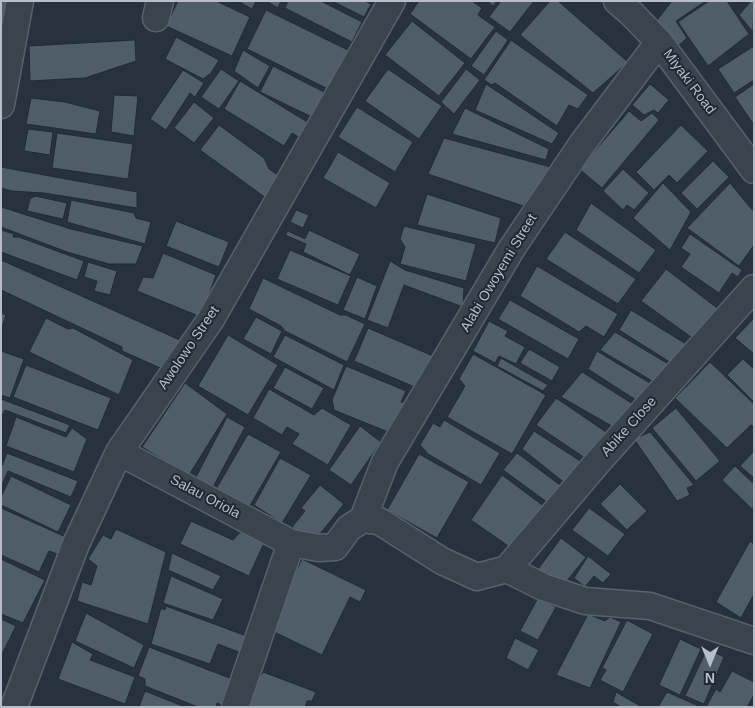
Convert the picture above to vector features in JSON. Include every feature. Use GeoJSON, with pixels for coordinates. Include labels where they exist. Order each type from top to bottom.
{"type":"FeatureCollection","features":[{"type":"Feature","properties":{"kind":"street"},"geometry":{"type":"LineString","coordinates":[[1,104],[20,1]]}},
{"type":"Feature","properties":{"kind":"street","name":"Awolowo Street"},"geometry":{"type":"LineString","coordinates":[[14,707],[76,544],[119,452],[211,319],[392,1]]}},
{"type":"Feature","properties":{"kind":"street","name":"Miyaki Road"},"geometry":{"type":"LineString","coordinates":[[630,5],[754,170]]}},
{"type":"Feature","properties":{"kind":"street","name":"Alabi Owoyemi Street"},"geometry":{"type":"LineString","coordinates":[[363,519],[385,462],[512,248],[582,144],[659,42]]}},
{"type":"Feature","properties":{"kind":"street","name":"Abike Close"},"geometry":{"type":"LineString","coordinates":[[507,569],[597,463],[754,288]]}},
{"type":"Feature","properties":{"kind":"street","name":"Salau Oriola"},"geometry":{"type":"LineString","coordinates":[[119,452],[291,543],[319,548],[335,547],[349,528],[363,519]]}},
{"type":"Feature","properties":{"kind":"street"},"geometry":{"type":"LineString","coordinates":[[363,519],[379,521],[442,562],[477,577],[507,569],[543,587],[585,601],[650,606],[754,641]]}},
{"type":"Feature","properties":{"kind":"street"},"geometry":{"type":"LineString","coordinates":[[235,707],[291,543]]}},
{"type":"Feature","properties":{"kind":"building"},"geometry":{"type":"Polygon","coordinates":[[[1,1],[7,1],[1,32],[1,1]]]}},
{"type":"Feature","properties":{"kind":"building"},"geometry":{"type":"Polygon","coordinates":[[[178,1],[216,1],[250,17],[232,56],[166,26],[178,1]]]}},
{"type":"Feature","properties":{"kind":"building"},"geometry":{"type":"Polygon","coordinates":[[[238,1],[256,1],[252,9],[238,1]]]}},
{"type":"Feature","properties":{"kind":"building"},"geometry":{"type":"Polygon","coordinates":[[[266,1],[281,1],[278,8],[266,1]]]}},
{"type":"Feature","properties":{"kind":"building"},"geometry":{"type":"Polygon","coordinates":[[[288,1],[321,1],[362,22],[352,42],[285,8],[288,1]]]}},
{"type":"Feature","properties":{"kind":"building"},"geometry":{"type":"Polygon","coordinates":[[[332,1],[365,1],[371,4],[364,17],[332,1]]]}},
{"type":"Feature","properties":{"kind":"building"},"geometry":{"type":"Polygon","coordinates":[[[419,1],[472,1],[482,8],[478,15],[495,27],[471,59],[410,14],[419,1]]]}},
{"type":"Feature","properties":{"kind":"building"},"geometry":{"type":"Polygon","coordinates":[[[487,1],[497,1],[493,6],[487,1]]]}},
{"type":"Feature","properties":{"kind":"building"},"geometry":{"type":"Polygon","coordinates":[[[501,1],[534,1],[510,32],[489,17],[501,1]]]}},
{"type":"Feature","properties":{"kind":"building"},"geometry":{"type":"Polygon","coordinates":[[[550,1],[558,1],[628,62],[593,93],[520,35],[550,1]]]}},
{"type":"Feature","properties":{"kind":"building"},"geometry":{"type":"Polygon","coordinates":[[[672,1],[706,1],[676,21],[687,38],[678,46],[657,20],[672,1]]]}},
{"type":"Feature","properties":{"kind":"building"},"geometry":{"type":"Polygon","coordinates":[[[709,1],[727,1],[749,34],[708,66],[678,22],[709,1]]]}},
{"type":"Feature","properties":{"kind":"building"},"geometry":{"type":"Polygon","coordinates":[[[751,1],[754,1],[753,32],[739,15],[751,1]]]}},
{"type":"Feature","properties":{"kind":"building"},"geometry":{"type":"Polygon","coordinates":[[[266,10],[354,53],[332,91],[247,49],[266,10]]]}},
{"type":"Feature","properties":{"kind":"building"},"geometry":{"type":"Polygon","coordinates":[[[412,21],[465,63],[439,96],[385,55],[412,21]]]}},
{"type":"Feature","properties":{"kind":"building"},"geometry":{"type":"Polygon","coordinates":[[[496,31],[508,40],[484,75],[471,66],[496,31]]]}},
{"type":"Feature","properties":{"kind":"building"},"geometry":{"type":"Polygon","coordinates":[[[176,37],[219,60],[211,73],[203,79],[165,59],[176,37]]]}},
{"type":"Feature","properties":{"kind":"building"},"geometry":{"type":"Polygon","coordinates":[[[135,40],[136,61],[85,78],[30,81],[29,46],[135,40]]]}},
{"type":"Feature","properties":{"kind":"building"},"geometry":{"type":"Polygon","coordinates":[[[511,40],[588,95],[578,109],[569,105],[557,126],[495,83],[492,85],[484,80],[511,40]]]}},
{"type":"Feature","properties":{"kind":"building"},"geometry":{"type":"Polygon","coordinates":[[[754,46],[754,80],[734,93],[718,69],[754,46]]]}},
{"type":"Feature","properties":{"kind":"building"},"geometry":{"type":"Polygon","coordinates":[[[243,50],[270,66],[258,88],[234,71],[243,50]]]}},
{"type":"Feature","properties":{"kind":"building"},"geometry":{"type":"Polygon","coordinates":[[[273,66],[324,92],[312,117],[260,92],[273,66]]]}},
{"type":"Feature","properties":{"kind":"building"},"geometry":{"type":"Polygon","coordinates":[[[221,69],[239,81],[219,109],[201,97],[221,69]]]}},
{"type":"Feature","properties":{"kind":"building"},"geometry":{"type":"Polygon","coordinates":[[[388,69],[442,106],[419,139],[365,101],[388,69]]]}},
{"type":"Feature","properties":{"kind":"building"},"geometry":{"type":"Polygon","coordinates":[[[466,69],[480,80],[454,114],[441,102],[466,69]]]}},
{"type":"Feature","properties":{"kind":"building"},"geometry":{"type":"Polygon","coordinates":[[[183,70],[204,83],[195,97],[190,93],[166,130],[150,119],[183,70]]]}},
{"type":"Feature","properties":{"kind":"building"},"geometry":{"type":"Polygon","coordinates":[[[240,81],[309,123],[300,138],[292,133],[284,146],[224,109],[240,81]]]}},
{"type":"Feature","properties":{"kind":"building"},"geometry":{"type":"Polygon","coordinates":[[[486,84],[559,133],[552,144],[475,110],[486,84]]]}},
{"type":"Feature","properties":{"kind":"building"},"geometry":{"type":"Polygon","coordinates":[[[650,84],[669,100],[658,113],[654,110],[644,115],[632,105],[650,84]]]}},
{"type":"Feature","properties":{"kind":"building"},"geometry":{"type":"Polygon","coordinates":[[[754,84],[754,125],[735,97],[754,84]]]}},
{"type":"Feature","properties":{"kind":"building"},"geometry":{"type":"Polygon","coordinates":[[[114,95],[138,96],[134,136],[111,132],[114,95]]]}},
{"type":"Feature","properties":{"kind":"building"},"geometry":{"type":"Polygon","coordinates":[[[31,98],[65,102],[100,111],[96,134],[26,124],[31,98]]]}},
{"type":"Feature","properties":{"kind":"building"},"geometry":{"type":"Polygon","coordinates":[[[194,102],[214,118],[194,143],[174,128],[194,102]]]}},
{"type":"Feature","properties":{"kind":"building"},"geometry":{"type":"Polygon","coordinates":[[[357,107],[413,142],[395,172],[338,137],[357,107]]]}},
{"type":"Feature","properties":{"kind":"building"},"geometry":{"type":"Polygon","coordinates":[[[465,108],[549,149],[546,160],[452,134],[465,108]]]}},
{"type":"Feature","properties":{"kind":"building"},"geometry":{"type":"Polygon","coordinates":[[[629,111],[641,121],[652,113],[659,120],[602,188],[579,169],[629,111]]]}},
{"type":"Feature","properties":{"kind":"building"},"geometry":{"type":"Polygon","coordinates":[[[219,125],[264,158],[269,169],[281,177],[266,198],[200,150],[219,125]]]}},
{"type":"Feature","properties":{"kind":"building"},"geometry":{"type":"Polygon","coordinates":[[[681,125],[708,151],[677,183],[669,175],[654,190],[636,172],[681,125]]]}},
{"type":"Feature","properties":{"kind":"building"},"geometry":{"type":"Polygon","coordinates":[[[28,129],[53,132],[50,155],[24,151],[28,129]]]}},
{"type":"Feature","properties":{"kind":"building"},"geometry":{"type":"Polygon","coordinates":[[[57,133],[133,144],[128,179],[52,168],[57,133]]]}},
{"type":"Feature","properties":{"kind":"building"},"geometry":{"type":"Polygon","coordinates":[[[444,138],[554,168],[523,206],[428,174],[444,138]]]}},
{"type":"Feature","properties":{"kind":"building"},"geometry":{"type":"Polygon","coordinates":[[[338,152],[390,183],[376,208],[323,178],[338,152]]]}},
{"type":"Feature","properties":{"kind":"building"},"geometry":{"type":"Polygon","coordinates":[[[713,161],[729,177],[697,209],[681,193],[713,161]]]}},
{"type":"Feature","properties":{"kind":"building"},"geometry":{"type":"Polygon","coordinates":[[[1,167],[137,192],[137,208],[44,193],[11,191],[1,188],[1,167]]]}},
{"type":"Feature","properties":{"kind":"building"},"geometry":{"type":"Polygon","coordinates":[[[623,169],[649,193],[634,210],[627,205],[623,210],[603,191],[623,169]]]}},
{"type":"Feature","properties":{"kind":"building"},"geometry":{"type":"Polygon","coordinates":[[[663,183],[691,212],[670,250],[633,218],[663,183]]]}},
{"type":"Feature","properties":{"kind":"building"},"geometry":{"type":"Polygon","coordinates":[[[730,183],[754,212],[754,245],[739,266],[687,228],[730,183]]]}},
{"type":"Feature","properties":{"kind":"building"},"geometry":{"type":"Polygon","coordinates":[[[427,194],[501,218],[495,243],[417,225],[427,194]]]}},
{"type":"Feature","properties":{"kind":"building"},"geometry":{"type":"Polygon","coordinates":[[[35,196],[67,203],[63,219],[27,211],[30,199],[35,196]]]}},
{"type":"Feature","properties":{"kind":"building"},"geometry":{"type":"Polygon","coordinates":[[[71,200],[134,213],[136,218],[151,222],[145,244],[67,222],[71,200]]]}},
{"type":"Feature","properties":{"kind":"building"},"geometry":{"type":"Polygon","coordinates":[[[591,203],[656,250],[639,273],[576,230],[591,203]]]}},
{"type":"Feature","properties":{"kind":"building"},"geometry":{"type":"Polygon","coordinates":[[[1,207],[71,229],[143,246],[136,264],[109,264],[67,252],[1,227],[1,207]]]}},
{"type":"Feature","properties":{"kind":"building"},"geometry":{"type":"Polygon","coordinates":[[[296,210],[309,215],[303,228],[290,222],[296,210]]]}},
{"type":"Feature","properties":{"kind":"building"},"geometry":{"type":"Polygon","coordinates":[[[176,221],[229,242],[219,267],[166,246],[176,221]]]}},
{"type":"Feature","properties":{"kind":"building"},"geometry":{"type":"Polygon","coordinates":[[[404,226],[476,244],[466,281],[400,264],[405,247],[400,239],[404,226]]]}},
{"type":"Feature","properties":{"kind":"building"},"geometry":{"type":"Polygon","coordinates":[[[1,230],[14,234],[13,237],[19,237],[84,261],[77,280],[1,252],[1,230]]]}},
{"type":"Feature","properties":{"kind":"building"},"geometry":{"type":"Polygon","coordinates":[[[309,230],[360,254],[350,275],[303,252],[306,244],[285,235],[288,231],[305,239],[309,230]]]}},
{"type":"Feature","properties":{"kind":"building"},"geometry":{"type":"Polygon","coordinates":[[[565,232],[636,279],[618,304],[546,259],[565,232]]]}},
{"type":"Feature","properties":{"kind":"building"},"geometry":{"type":"Polygon","coordinates":[[[690,234],[742,270],[738,277],[732,273],[719,293],[681,267],[690,254],[681,248],[690,234]]]}},
{"type":"Feature","properties":{"kind":"building"},"geometry":{"type":"Polygon","coordinates":[[[290,250],[351,276],[338,305],[277,279],[290,250]]]}},
{"type":"Feature","properties":{"kind":"building"},"geometry":{"type":"Polygon","coordinates":[[[163,253],[216,275],[201,317],[137,291],[143,277],[153,278],[163,253]]]}},
{"type":"Feature","properties":{"kind":"building"},"geometry":{"type":"Polygon","coordinates":[[[1,260],[182,341],[165,370],[122,351],[122,347],[1,290],[1,260]]]}},
{"type":"Feature","properties":{"kind":"building"},"geometry":{"type":"Polygon","coordinates":[[[390,261],[405,270],[464,288],[463,307],[404,285],[388,328],[367,320],[390,261]]]}},
{"type":"Feature","properties":{"kind":"building"},"geometry":{"type":"Polygon","coordinates":[[[88,262],[117,271],[110,295],[94,291],[97,281],[84,277],[88,262]]]}},
{"type":"Feature","properties":{"kind":"building"},"geometry":{"type":"Polygon","coordinates":[[[537,266],[618,314],[604,337],[586,326],[579,332],[520,296],[537,266]]]}},
{"type":"Feature","properties":{"kind":"building"},"geometry":{"type":"Polygon","coordinates":[[[666,269],[721,311],[698,342],[641,301],[666,269]]]}},
{"type":"Feature","properties":{"kind":"building"},"geometry":{"type":"Polygon","coordinates":[[[357,277],[377,286],[365,319],[343,310],[357,277]]]}},
{"type":"Feature","properties":{"kind":"building"},"geometry":{"type":"Polygon","coordinates":[[[263,278],[340,315],[346,315],[365,324],[347,362],[285,331],[281,326],[249,309],[263,278]]]}},
{"type":"Feature","properties":{"kind":"building"},"geometry":{"type":"Polygon","coordinates":[[[510,300],[579,339],[568,359],[498,319],[510,300]]]}},
{"type":"Feature","properties":{"kind":"building"},"geometry":{"type":"Polygon","coordinates":[[[631,310],[686,344],[673,364],[619,330],[631,310]]]}},
{"type":"Feature","properties":{"kind":"building"},"geometry":{"type":"Polygon","coordinates":[[[1,313],[6,315],[1,330],[1,313]]]}},
{"type":"Feature","properties":{"kind":"building"},"geometry":{"type":"Polygon","coordinates":[[[256,317],[282,331],[271,354],[243,339],[256,317]]]}},
{"type":"Feature","properties":{"kind":"building"},"geometry":{"type":"Polygon","coordinates":[[[46,318],[68,329],[73,328],[133,360],[119,395],[29,352],[46,318]]]}},
{"type":"Feature","properties":{"kind":"building"},"geometry":{"type":"Polygon","coordinates":[[[754,318],[754,354],[735,338],[754,318]]]}},
{"type":"Feature","properties":{"kind":"building"},"geometry":{"type":"Polygon","coordinates":[[[489,321],[508,331],[505,336],[525,347],[516,364],[499,356],[495,363],[473,351],[489,321]]]}},
{"type":"Feature","properties":{"kind":"building"},"geometry":{"type":"Polygon","coordinates":[[[368,328],[433,356],[417,388],[354,361],[368,328]]]}},
{"type":"Feature","properties":{"kind":"building"},"geometry":{"type":"Polygon","coordinates":[[[615,332],[670,365],[659,385],[600,350],[615,332]]]}},
{"type":"Feature","properties":{"kind":"building"},"geometry":{"type":"Polygon","coordinates":[[[228,335],[278,365],[248,415],[198,386],[228,335]]]}},
{"type":"Feature","properties":{"kind":"building"},"geometry":{"type":"Polygon","coordinates":[[[285,335],[344,365],[334,390],[273,357],[285,335]]]}},
{"type":"Feature","properties":{"kind":"building"},"geometry":{"type":"Polygon","coordinates":[[[529,349],[560,367],[552,381],[520,363],[529,349]]]}},
{"type":"Feature","properties":{"kind":"building"},"geometry":{"type":"Polygon","coordinates":[[[1,351],[24,359],[10,398],[1,395],[1,351]]]}},
{"type":"Feature","properties":{"kind":"building"},"geometry":{"type":"Polygon","coordinates":[[[597,351],[653,385],[639,402],[588,369],[597,351]]]}},
{"type":"Feature","properties":{"kind":"building"},"geometry":{"type":"Polygon","coordinates":[[[473,354],[546,395],[512,454],[447,417],[465,386],[459,379],[473,354]]]}},
{"type":"Feature","properties":{"kind":"building"},"geometry":{"type":"Polygon","coordinates":[[[501,358],[548,385],[543,391],[497,366],[501,358]]]}},
{"type":"Feature","properties":{"kind":"building"},"geometry":{"type":"Polygon","coordinates":[[[743,359],[754,369],[754,402],[727,375],[743,359]]]}},
{"type":"Feature","properties":{"kind":"building"},"geometry":{"type":"Polygon","coordinates":[[[710,362],[754,404],[754,427],[751,425],[727,448],[675,398],[710,362]]]}},
{"type":"Feature","properties":{"kind":"building"},"geometry":{"type":"Polygon","coordinates":[[[26,365],[111,398],[98,430],[13,397],[26,365]]]}},
{"type":"Feature","properties":{"kind":"building"},"geometry":{"type":"Polygon","coordinates":[[[346,366],[406,391],[401,402],[409,405],[400,427],[392,423],[388,432],[334,410],[332,400],[346,366]]]}},
{"type":"Feature","properties":{"kind":"building"},"geometry":{"type":"Polygon","coordinates":[[[285,367],[324,388],[312,409],[273,388],[285,367]]]}},
{"type":"Feature","properties":{"kind":"building"},"geometry":{"type":"Polygon","coordinates":[[[582,372],[633,404],[617,429],[561,397],[582,372]]]}},
{"type":"Feature","properties":{"kind":"building"},"geometry":{"type":"Polygon","coordinates":[[[185,383],[227,414],[189,475],[142,447],[185,383]]]}},
{"type":"Feature","properties":{"kind":"building"},"geometry":{"type":"Polygon","coordinates":[[[269,389],[314,415],[322,408],[351,425],[328,465],[292,444],[299,434],[287,427],[282,435],[253,418],[269,389]]]}},
{"type":"Feature","properties":{"kind":"building"},"geometry":{"type":"Polygon","coordinates":[[[556,398],[612,436],[591,462],[536,425],[556,398]]]}},
{"type":"Feature","properties":{"kind":"building"},"geometry":{"type":"Polygon","coordinates":[[[1,399],[70,425],[66,433],[5,410],[1,418],[1,399]]]}},
{"type":"Feature","properties":{"kind":"building"},"geometry":{"type":"Polygon","coordinates":[[[676,408],[720,461],[696,481],[652,428],[676,408]]]}},
{"type":"Feature","properties":{"kind":"building"},"geometry":{"type":"Polygon","coordinates":[[[16,417],[66,437],[72,428],[87,439],[74,472],[6,446],[16,417]]]}},
{"type":"Feature","properties":{"kind":"building"},"geometry":{"type":"Polygon","coordinates":[[[227,417],[245,427],[212,489],[195,479],[227,417]]]}},
{"type":"Feature","properties":{"kind":"building"},"geometry":{"type":"Polygon","coordinates":[[[444,420],[500,453],[481,485],[428,454],[420,445],[433,423],[440,427],[444,420]]]}},
{"type":"Feature","properties":{"kind":"building"},"geometry":{"type":"Polygon","coordinates":[[[360,426],[381,442],[351,485],[329,470],[360,426]]]}},
{"type":"Feature","properties":{"kind":"building"},"geometry":{"type":"Polygon","coordinates":[[[534,431],[588,466],[570,487],[522,449],[534,431]]]}},
{"type":"Feature","properties":{"kind":"building"},"geometry":{"type":"Polygon","coordinates":[[[650,432],[694,485],[687,488],[690,495],[677,501],[634,439],[650,432]]]}},
{"type":"Feature","properties":{"kind":"building"},"geometry":{"type":"Polygon","coordinates":[[[248,434],[281,452],[248,509],[215,491],[248,434]]]}},
{"type":"Feature","properties":{"kind":"building"},"geometry":{"type":"Polygon","coordinates":[[[754,451],[754,478],[740,466],[754,451]]]}},
{"type":"Feature","properties":{"kind":"building"},"geometry":{"type":"Polygon","coordinates":[[[7,453],[78,481],[71,497],[8,471],[1,487],[1,468],[7,453]]]}},
{"type":"Feature","properties":{"kind":"building"},"geometry":{"type":"Polygon","coordinates":[[[517,453],[564,488],[551,505],[503,470],[517,453]]]}},
{"type":"Feature","properties":{"kind":"building"},"geometry":{"type":"Polygon","coordinates":[[[419,454],[469,482],[437,538],[387,510],[419,454]]]}},
{"type":"Feature","properties":{"kind":"building"},"geometry":{"type":"Polygon","coordinates":[[[280,458],[311,475],[282,523],[254,505],[280,458]]]}},
{"type":"Feature","properties":{"kind":"building"},"geometry":{"type":"Polygon","coordinates":[[[735,466],[754,484],[753,510],[722,480],[735,466]]]}},
{"type":"Feature","properties":{"kind":"building"},"geometry":{"type":"Polygon","coordinates":[[[502,475],[549,510],[517,552],[471,520],[502,475]]]}},
{"type":"Feature","properties":{"kind":"building"},"geometry":{"type":"Polygon","coordinates":[[[11,476],[71,505],[58,532],[1,505],[1,497],[11,476]]]}},
{"type":"Feature","properties":{"kind":"building"},"geometry":{"type":"Polygon","coordinates":[[[620,484],[647,511],[627,530],[600,504],[620,484]]]}},
{"type":"Feature","properties":{"kind":"building"},"geometry":{"type":"Polygon","coordinates":[[[320,485],[344,504],[312,544],[292,527],[305,511],[301,508],[320,485]]]}},
{"type":"Feature","properties":{"kind":"building"},"geometry":{"type":"Polygon","coordinates":[[[1,508],[68,538],[60,555],[49,551],[39,572],[1,555],[1,508]]]}},
{"type":"Feature","properties":{"kind":"building"},"geometry":{"type":"Polygon","coordinates":[[[589,508],[625,534],[608,556],[572,530],[589,508]]]}},
{"type":"Feature","properties":{"kind":"building"},"geometry":{"type":"Polygon","coordinates":[[[191,521],[233,540],[240,532],[264,543],[249,576],[180,544],[191,521]]]}},
{"type":"Feature","properties":{"kind":"building"},"geometry":{"type":"Polygon","coordinates":[[[116,529],[166,552],[148,624],[77,601],[82,582],[91,585],[97,566],[88,559],[103,535],[111,539],[116,529]]]}},
{"type":"Feature","properties":{"kind":"building"},"geometry":{"type":"Polygon","coordinates":[[[561,538],[586,557],[562,587],[533,576],[561,538]]]}},
{"type":"Feature","properties":{"kind":"building"},"geometry":{"type":"Polygon","coordinates":[[[750,541],[754,544],[754,594],[741,618],[716,602],[750,541]]]}},
{"type":"Feature","properties":{"kind":"building"},"geometry":{"type":"Polygon","coordinates":[[[172,553],[221,576],[213,590],[168,570],[172,553]]]}},
{"type":"Feature","properties":{"kind":"building"},"geometry":{"type":"Polygon","coordinates":[[[588,556],[611,574],[603,583],[594,576],[585,587],[574,578],[588,556]]]}},
{"type":"Feature","properties":{"kind":"building"},"geometry":{"type":"Polygon","coordinates":[[[1,559],[45,580],[23,623],[1,614],[1,559]]]}},
{"type":"Feature","properties":{"kind":"building"},"geometry":{"type":"Polygon","coordinates":[[[302,559],[366,590],[360,602],[350,597],[322,655],[268,629],[302,559]]]}},
{"type":"Feature","properties":{"kind":"building"},"geometry":{"type":"Polygon","coordinates":[[[171,576],[223,599],[213,620],[163,603],[171,576]]]}},
{"type":"Feature","properties":{"kind":"building"},"geometry":{"type":"Polygon","coordinates":[[[538,598],[556,607],[538,640],[520,631],[538,598]]]}},
{"type":"Feature","properties":{"kind":"building"},"geometry":{"type":"Polygon","coordinates":[[[166,606],[249,637],[241,653],[218,644],[210,664],[151,644],[161,608],[165,610],[166,606]]]}},
{"type":"Feature","properties":{"kind":"building"},"geometry":{"type":"Polygon","coordinates":[[[86,613],[144,645],[134,668],[75,641],[86,613]]]}},
{"type":"Feature","properties":{"kind":"building"},"geometry":{"type":"Polygon","coordinates":[[[588,614],[605,621],[610,617],[621,622],[590,688],[556,675],[588,614]]]}},
{"type":"Feature","properties":{"kind":"building"},"geometry":{"type":"Polygon","coordinates":[[[1,619],[16,626],[1,656],[1,619]]]}},
{"type":"Feature","properties":{"kind":"building"},"geometry":{"type":"Polygon","coordinates":[[[627,620],[653,634],[623,692],[600,680],[606,670],[602,668],[627,620]]]}},
{"type":"Feature","properties":{"kind":"building"},"geometry":{"type":"Polygon","coordinates":[[[515,638],[539,650],[528,670],[506,658],[515,638]]]}},
{"type":"Feature","properties":{"kind":"building"},"geometry":{"type":"Polygon","coordinates":[[[680,639],[701,649],[680,695],[659,685],[680,639]]]}},
{"type":"Feature","properties":{"kind":"building"},"geometry":{"type":"Polygon","coordinates":[[[72,642],[93,654],[90,660],[135,677],[125,704],[58,679],[72,642]]]}},
{"type":"Feature","properties":{"kind":"building"},"geometry":{"type":"Polygon","coordinates":[[[149,647],[232,679],[222,705],[217,703],[216,707],[198,707],[145,686],[145,679],[138,676],[149,647]]]}},
{"type":"Feature","properties":{"kind":"building"},"geometry":{"type":"Polygon","coordinates":[[[707,649],[724,657],[704,704],[685,696],[707,649]]]}},
{"type":"Feature","properties":{"kind":"building"},"geometry":{"type":"Polygon","coordinates":[[[732,671],[754,682],[754,695],[747,707],[706,707],[716,689],[720,692],[732,671]]]}},
{"type":"Feature","properties":{"kind":"building"},"geometry":{"type":"Polygon","coordinates":[[[263,672],[316,692],[312,701],[307,701],[305,707],[249,707],[256,683],[263,672]]]}},
{"type":"Feature","properties":{"kind":"building"},"geometry":{"type":"Polygon","coordinates":[[[145,691],[185,707],[139,707],[145,691]]]}},
{"type":"Feature","properties":{"kind":"building"},"geometry":{"type":"Polygon","coordinates":[[[616,692],[642,707],[621,707],[613,702],[616,692]]]}},
{"type":"Feature","properties":{"kind":"building"},"geometry":{"type":"Polygon","coordinates":[[[667,692],[701,707],[658,707],[667,692]]]}}]}
